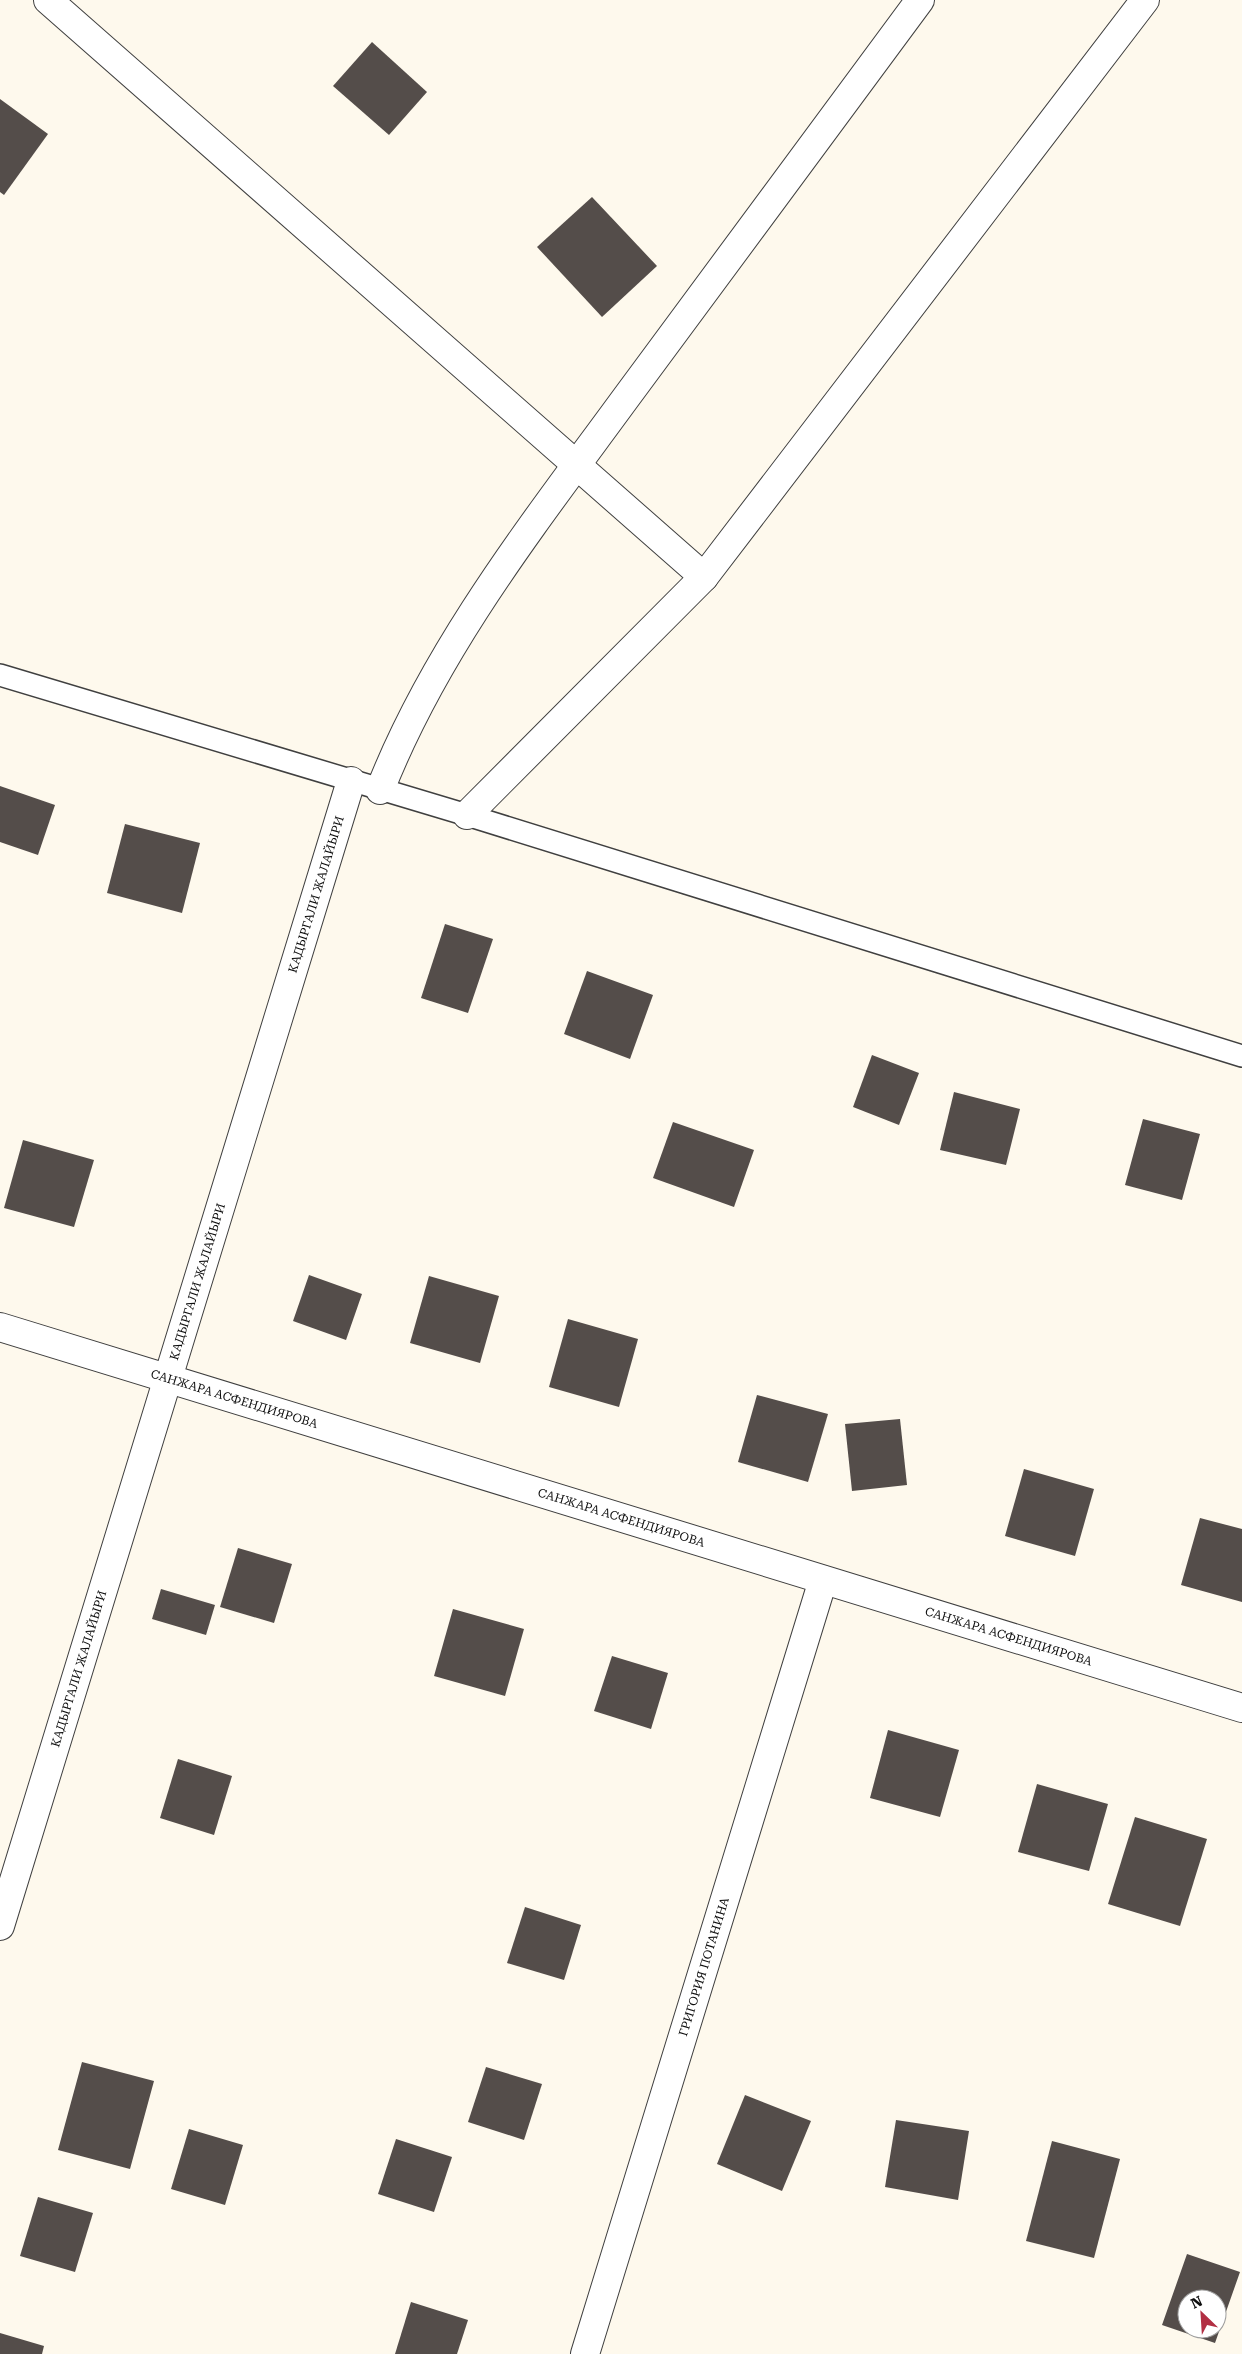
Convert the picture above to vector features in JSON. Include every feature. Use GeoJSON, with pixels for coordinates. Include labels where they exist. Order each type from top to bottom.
{"type":"FeatureCollection","features":[{"type":"Feature","properties":{"kind":"street"},"geometry":{"type":"LineString","coordinates":[[48,0],[578,464],[704,577]]}},
{"type":"Feature","properties":{"kind":"street"},"geometry":{"type":"LineString","coordinates":[[380,790],[429,687],[468,622],[578,464],[920,0]]}},
{"type":"Feature","properties":{"kind":"street"},"geometry":{"type":"LineString","coordinates":[[467,815],[704,577],[1136,4]]}},
{"type":"Feature","properties":{"kind":"street","name":"КАДЫРГАЛИ ЖАЛАЙЫРИ"},"geometry":{"type":"LineString","coordinates":[[0,1926],[351,781]]}},
{"type":"Feature","properties":{"kind":"street","name":"САНЖАРА АСФЕНДИЯРОВА"},"geometry":{"type":"LineString","coordinates":[[0,1327],[1242,1708]]}},
{"type":"Feature","properties":{"kind":"street","name":"ГРИГОРИЯ ПОТАНИНА"},"geometry":{"type":"LineString","coordinates":[[585,2354],[823,1580]]}},
{"type":"Feature","properties":{"kind":"lane"},"geometry":{"type":"LineString","coordinates":[[0,676],[467,815],[1242,1056]]}},
{"type":"Feature","properties":{"kind":"building"},"geometry":{"type":"Polygon","coordinates":[[[372,42],[427,92],[389,135],[333,86],[372,42]]]}},
{"type":"Feature","properties":{"kind":"building"},"geometry":{"type":"Polygon","coordinates":[[[0,99],[48,134],[4,195],[0,192],[0,99]]]}},
{"type":"Feature","properties":{"kind":"building"},"geometry":{"type":"Polygon","coordinates":[[[592,197],[657,266],[602,317],[537,247],[592,197]]]}},
{"type":"Feature","properties":{"kind":"building"},"geometry":{"type":"Polygon","coordinates":[[[0,786],[55,805],[38,855],[0,842],[0,786]]]}},
{"type":"Feature","properties":{"kind":"building"},"geometry":{"type":"Polygon","coordinates":[[[125,824],[200,843],[182,913],[107,893],[125,824]]]}},
{"type":"Feature","properties":{"kind":"building"},"geometry":{"type":"Polygon","coordinates":[[[445,924],[493,939],[468,1013],[421,998],[445,924]]]}},
{"type":"Feature","properties":{"kind":"building"},"geometry":{"type":"Polygon","coordinates":[[[587,971],[653,995],[630,1059],[564,1034],[587,971]]]}},
{"type":"Feature","properties":{"kind":"building"},"geometry":{"type":"Polygon","coordinates":[[[872,1055],[919,1073],[899,1125],[853,1107],[872,1055]]]}},
{"type":"Feature","properties":{"kind":"building"},"geometry":{"type":"Polygon","coordinates":[[[954,1092],[1020,1109],[1006,1165],[940,1150],[954,1092]]]}},
{"type":"Feature","properties":{"kind":"building"},"geometry":{"type":"Polygon","coordinates":[[[1143,1119],[1200,1134],[1182,1200],[1125,1185],[1143,1119]]]}},
{"type":"Feature","properties":{"kind":"building"},"geometry":{"type":"Polygon","coordinates":[[[673,1122],[754,1150],[734,1207],[653,1178],[673,1122]]]}},
{"type":"Feature","properties":{"kind":"building"},"geometry":{"type":"Polygon","coordinates":[[[23,1140],[94,1160],[74,1227],[4,1208],[23,1140]]]}},
{"type":"Feature","properties":{"kind":"building"},"geometry":{"type":"Polygon","coordinates":[[[309,1275],[362,1294],[346,1340],[293,1321],[309,1275]]]}},
{"type":"Feature","properties":{"kind":"building"},"geometry":{"type":"Polygon","coordinates":[[[429,1276],[499,1296],[480,1363],[410,1343],[429,1276]]]}},
{"type":"Feature","properties":{"kind":"building"},"geometry":{"type":"Polygon","coordinates":[[[568,1319],[638,1339],[619,1407],[549,1387],[568,1319]]]}},
{"type":"Feature","properties":{"kind":"building"},"geometry":{"type":"Polygon","coordinates":[[[757,1395],[828,1414],[808,1482],[738,1462],[757,1395]]]}},
{"type":"Feature","properties":{"kind":"building"},"geometry":{"type":"Polygon","coordinates":[[[900,1419],[907,1485],[852,1491],[845,1424],[900,1419]]]}},
{"type":"Feature","properties":{"kind":"building"},"geometry":{"type":"Polygon","coordinates":[[[1024,1469],[1094,1489],[1075,1556],[1005,1536],[1024,1469]]]}},
{"type":"Feature","properties":{"kind":"building"},"geometry":{"type":"Polygon","coordinates":[[[1200,1518],[1242,1529],[1242,1602],[1181,1585],[1200,1518]]]}},
{"type":"Feature","properties":{"kind":"building"},"geometry":{"type":"Polygon","coordinates":[[[238,1548],[292,1564],[274,1623],[220,1607],[238,1548]]]}},
{"type":"Feature","properties":{"kind":"building"},"geometry":{"type":"Polygon","coordinates":[[[161,1589],[215,1605],[206,1635],[152,1619],[161,1589]]]}},
{"type":"Feature","properties":{"kind":"building"},"geometry":{"type":"Polygon","coordinates":[[[453,1609],[524,1629],[505,1696],[434,1676],[453,1609]]]}},
{"type":"Feature","properties":{"kind":"building"},"geometry":{"type":"Polygon","coordinates":[[[612,1656],[668,1673],[651,1729],[594,1711],[612,1656]]]}},
{"type":"Feature","properties":{"kind":"building"},"geometry":{"type":"Polygon","coordinates":[[[888,1730],[959,1750],[940,1817],[870,1798],[888,1730]]]}},
{"type":"Feature","properties":{"kind":"building"},"geometry":{"type":"Polygon","coordinates":[[[178,1759],[232,1776],[214,1835],[160,1818],[178,1759]]]}},
{"type":"Feature","properties":{"kind":"building"},"geometry":{"type":"Polygon","coordinates":[[[1037,1784],[1108,1804],[1089,1871],[1018,1852],[1037,1784]]]}},
{"type":"Feature","properties":{"kind":"building"},"geometry":{"type":"Polygon","coordinates":[[[1135,1817],[1207,1839],[1180,1926],[1108,1904],[1135,1817]]]}},
{"type":"Feature","properties":{"kind":"building"},"geometry":{"type":"Polygon","coordinates":[[[525,1907],[581,1925],[564,1980],[507,1963],[525,1907]]]}},
{"type":"Feature","properties":{"kind":"building"},"geometry":{"type":"Polygon","coordinates":[[[82,2062],[154,2081],[130,2169],[58,2150],[82,2062]]]}},
{"type":"Feature","properties":{"kind":"building"},"geometry":{"type":"Polygon","coordinates":[[[486,2067],[542,2084],[524,2140],[468,2122],[486,2067]]]}},
{"type":"Feature","properties":{"kind":"building"},"geometry":{"type":"Polygon","coordinates":[[[745,2095],[811,2121],[782,2191],[717,2164],[745,2095]]]}},
{"type":"Feature","properties":{"kind":"building"},"geometry":{"type":"Polygon","coordinates":[[[896,2120],[969,2131],[958,2200],[885,2187],[896,2120]]]}},
{"type":"Feature","properties":{"kind":"building"},"geometry":{"type":"Polygon","coordinates":[[[189,2129],[243,2145],[225,2205],[171,2189],[189,2129]]]}},
{"type":"Feature","properties":{"kind":"building"},"geometry":{"type":"Polygon","coordinates":[[[396,2139],[452,2157],[434,2212],[378,2194],[396,2139]]]}},
{"type":"Feature","properties":{"kind":"building"},"geometry":{"type":"Polygon","coordinates":[[[1052,2141],[1120,2159],[1094,2258],[1026,2241],[1052,2141]]]}},
{"type":"Feature","properties":{"kind":"building"},"geometry":{"type":"Polygon","coordinates":[[[38,2197],[93,2213],[75,2272],[20,2256],[38,2197]]]}},
{"type":"Feature","properties":{"kind":"building"},"geometry":{"type":"Polygon","coordinates":[[[1187,2254],[1240,2272],[1227,2309],[1227,2289],[1177,2289],[1177,2330],[1162,2325],[1187,2254]]]}},
{"type":"Feature","properties":{"kind":"building"},"geometry":{"type":"Polygon","coordinates":[[[411,2302],[468,2320],[457,2354],[395,2354],[411,2302]]]}},
{"type":"Feature","properties":{"kind":"building"},"geometry":{"type":"Polygon","coordinates":[[[0,2333],[44,2346],[42,2354],[0,2354],[0,2333]]]}},
{"type":"Feature","properties":{"kind":"building"},"geometry":{"type":"Polygon","coordinates":[[[1203,2339],[1216,2339],[1215,2343],[1203,2339]]]}}]}
